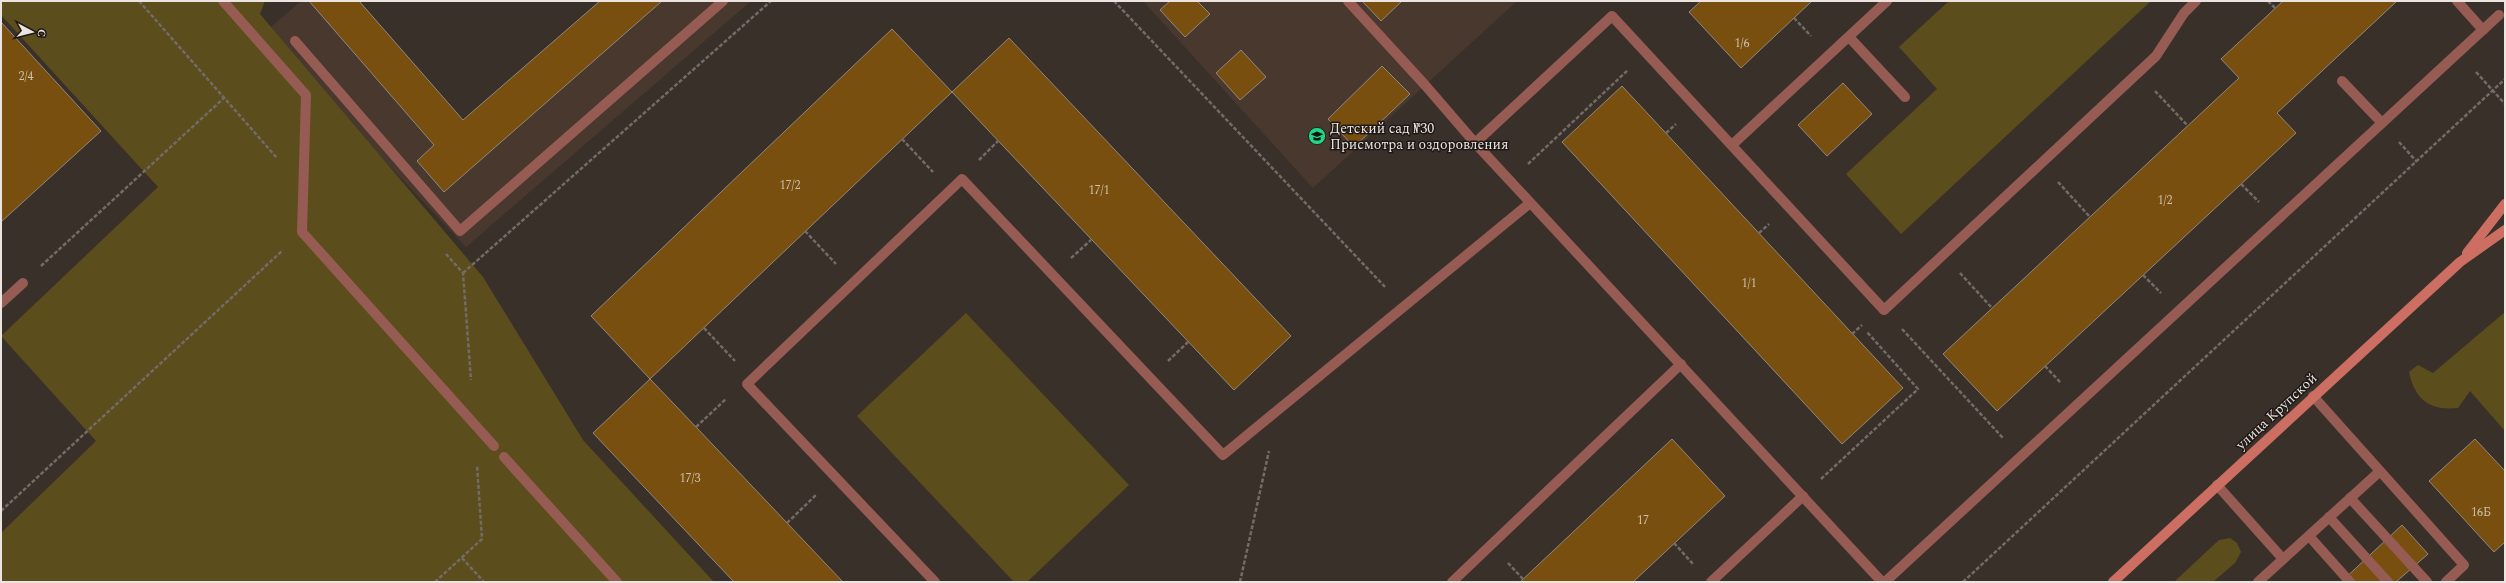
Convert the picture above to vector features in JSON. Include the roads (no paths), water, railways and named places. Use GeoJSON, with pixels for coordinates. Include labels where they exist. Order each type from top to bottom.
{"type":"FeatureCollection","features":[{"type":"Feature","properties":{"kind":"main road","name":"улица Крупской"},"geometry":{"type":"LineString","coordinates":[[2460,262],[2505,204]]}},
{"type":"Feature","properties":{"kind":"main road","name":"улица Крупской"},"geometry":{"type":"LineString","coordinates":[[2113,582],[2460,262],[2505,230]]}},
{"type":"Feature","properties":{"kind":"street"},"geometry":{"type":"LineString","coordinates":[[223,1],[306,95],[302,232],[494,446]]}},
{"type":"Feature","properties":{"kind":"street"},"geometry":{"type":"LineString","coordinates":[[295,41],[460,231],[723,1]]}},
{"type":"Feature","properties":{"kind":"street"},"geometry":{"type":"LineString","coordinates":[[1348,1],[1530,203],[1883,582],[2499,15]]}},
{"type":"Feature","properties":{"kind":"street"},"geometry":{"type":"LineString","coordinates":[[1732,145],[1887,1]]}},
{"type":"Feature","properties":{"kind":"street"},"geometry":{"type":"LineString","coordinates":[[1475,143],[1612,16],[1884,310],[2139,73],[2156,56],[2184,13],[2196,1]]}},
{"type":"Feature","properties":{"kind":"street"},"geometry":{"type":"LineString","coordinates":[[2457,1],[2484,30]]}},
{"type":"Feature","properties":{"kind":"street"},"geometry":{"type":"LineString","coordinates":[[1849,37],[1905,98]]}},
{"type":"Feature","properties":{"kind":"street"},"geometry":{"type":"LineString","coordinates":[[2342,82],[2382,123]]}},
{"type":"Feature","properties":{"kind":"street"},"geometry":{"type":"LineString","coordinates":[[935,582],[747,384],[962,179],[1223,455],[1530,203]]}},
{"type":"Feature","properties":{"kind":"street"},"geometry":{"type":"LineString","coordinates":[[1,303],[23,283]]}},
{"type":"Feature","properties":{"kind":"street"},"geometry":{"type":"LineString","coordinates":[[1452,582],[1681,364]]}},
{"type":"Feature","properties":{"kind":"street"},"geometry":{"type":"LineString","coordinates":[[2313,396],[2379,472],[2464,565],[2446,582]]}},
{"type":"Feature","properties":{"kind":"street"},"geometry":{"type":"LineString","coordinates":[[504,457],[617,582]]}},
{"type":"Feature","properties":{"kind":"street"},"geometry":{"type":"LineString","coordinates":[[2258,582],[2379,472]]}},
{"type":"Feature","properties":{"kind":"street"},"geometry":{"type":"LineString","coordinates":[[2217,485],[2283,559]]}},
{"type":"Feature","properties":{"kind":"street"},"geometry":{"type":"LineString","coordinates":[[1711,582],[1803,496]]}},
{"type":"Feature","properties":{"kind":"street"},"geometry":{"type":"LineString","coordinates":[[2350,498],[2427,582]]}},
{"type":"Feature","properties":{"kind":"street"},"geometry":{"type":"LineString","coordinates":[[2329,517],[2388,582]]}},
{"type":"Feature","properties":{"kind":"street"},"geometry":{"type":"LineString","coordinates":[[2309,536],[2350,582]]}},
{"type":"Feature","properties":{"kind":"place","name":"Детский сад №30 Присмотра и оздоровления"},"geometry":{"type":"Point","coordinates":[1317,136]}}]}
